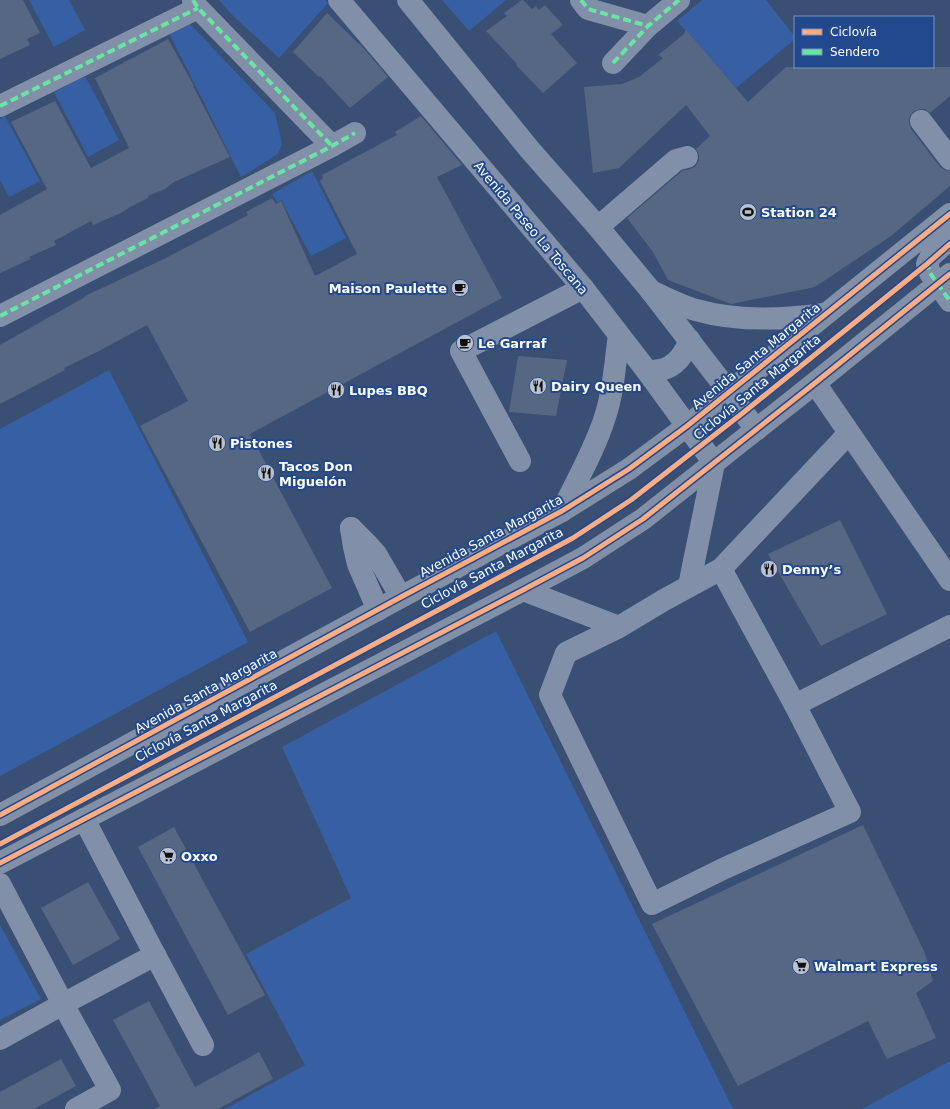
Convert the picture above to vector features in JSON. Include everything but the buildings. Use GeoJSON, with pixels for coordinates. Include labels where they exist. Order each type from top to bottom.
{"type":"FeatureCollection","features":[{"type":"Feature","properties":{"kind":"main road","name":"Avenida Santa Margarita"},"geometry":{"type":"LineString","coordinates":[[0,815],[562,511],[629,469],[687,426],[824,314],[950,214]]}},
{"type":"Feature","properties":{"kind":"main road"},"geometry":{"type":"LineString","coordinates":[[0,863],[583,558],[644,519],[815,383],[946,286]]}},
{"type":"Feature","properties":{"kind":"main road"},"geometry":{"type":"LineString","coordinates":[[651,291],[673,302],[696,310],[720,315],[770,319],[797,318],[824,314]]}},
{"type":"Feature","properties":{"kind":"main road"},"geometry":{"type":"LineString","coordinates":[[562,511],[594,446],[606,416],[612,388],[619,335]]}},
{"type":"Feature","properties":{"kind":"street","name":"Avenida Paseo La Toscana"},"geometry":{"type":"LineString","coordinates":[[339,0],[583,288],[647,371],[714,463]]}},
{"type":"Feature","properties":{"kind":"street"},"geometry":{"type":"LineString","coordinates":[[408,0],[530,150],[598,227],[651,291],[690,340],[756,430]]}},
{"type":"Feature","properties":{"kind":"street"},"geometry":{"type":"LineString","coordinates":[[582,0],[588,9],[648,26]]}},
{"type":"Feature","properties":{"kind":"street"},"geometry":{"type":"LineString","coordinates":[[613,63],[648,26],[679,0]]}},
{"type":"Feature","properties":{"kind":"street"},"geometry":{"type":"LineString","coordinates":[[0,106],[195,4],[332,146]]}},
{"type":"Feature","properties":{"kind":"street"},"geometry":{"type":"LineString","coordinates":[[921,120],[950,159]]}},
{"type":"Feature","properties":{"kind":"street"},"geometry":{"type":"LineString","coordinates":[[0,316],[355,133]]}},
{"type":"Feature","properties":{"kind":"street"},"geometry":{"type":"LineString","coordinates":[[598,227],[676,160],[687,157]]}},
{"type":"Feature","properties":{"kind":"street"},"geometry":{"type":"LineString","coordinates":[[946,286],[930,273],[927,264],[931,256],[950,239]]}},
{"type":"Feature","properties":{"kind":"street"},"geometry":{"type":"LineString","coordinates":[[520,461],[461,351],[583,288]]}},
{"type":"Feature","properties":{"kind":"street"},"geometry":{"type":"LineString","coordinates":[[647,371],[661,370],[674,364],[684,354],[690,340]]}},
{"type":"Feature","properties":{"kind":"street"},"geometry":{"type":"LineString","coordinates":[[815,383],[950,580]]}},
{"type":"Feature","properties":{"kind":"street"},"geometry":{"type":"LineString","coordinates":[[721,569],[795,705],[850,812],[725,868],[652,904],[550,695],[566,653],[619,627],[721,569],[849,433]]}},
{"type":"Feature","properties":{"kind":"street"},"geometry":{"type":"LineString","coordinates":[[689,586],[714,463]]}},
{"type":"Feature","properties":{"kind":"street"},"geometry":{"type":"LineString","coordinates":[[378,610],[358,564],[351,528],[376,554],[401,597]]}},
{"type":"Feature","properties":{"kind":"street"},"geometry":{"type":"LineString","coordinates":[[523,590],[619,627]]}},
{"type":"Feature","properties":{"kind":"street"},"geometry":{"type":"LineString","coordinates":[[795,705],[950,626]]}},
{"type":"Feature","properties":{"kind":"street"},"geometry":{"type":"LineString","coordinates":[[84,819],[203,1045]]}},
{"type":"Feature","properties":{"kind":"street"},"geometry":{"type":"LineString","coordinates":[[0,884],[62,1004],[110,1090],[76,1109]]}},
{"type":"Feature","properties":{"kind":"street"},"geometry":{"type":"LineString","coordinates":[[0,1040],[62,1004],[155,955]]}},
{"type":"Feature","properties":{"kind":"shaded area"},"geometry":{"type":"Polygon","coordinates":[[[29,0],[69,0],[85,30],[54,47],[29,0]]]}},
{"type":"Feature","properties":{"kind":"shaded area"},"geometry":{"type":"Polygon","coordinates":[[[219,0],[325,0],[328,3],[279,58],[230,13],[219,0]]]}},
{"type":"Feature","properties":{"kind":"shaded area"},"geometry":{"type":"Polygon","coordinates":[[[442,0],[506,0],[469,31],[442,0]]]}},
{"type":"Feature","properties":{"kind":"shaded area"},"geometry":{"type":"Polygon","coordinates":[[[702,0],[766,0],[794,36],[794,40],[736,88],[677,21],[702,0]]]}},
{"type":"Feature","properties":{"kind":"shaded area"},"geometry":{"type":"Polygon","coordinates":[[[186,20],[275,113],[282,144],[278,154],[241,177],[168,31],[186,20]]]}},
{"type":"Feature","properties":{"kind":"shaded area"},"geometry":{"type":"Polygon","coordinates":[[[85,76],[119,140],[88,157],[54,92],[85,76]]]}},
{"type":"Feature","properties":{"kind":"shaded area"},"geometry":{"type":"Polygon","coordinates":[[[5,116],[40,181],[9,197],[0,180],[0,119],[5,116]]]}},
{"type":"Feature","properties":{"kind":"shaded area"},"geometry":{"type":"Polygon","coordinates":[[[312,171],[346,238],[311,256],[281,200],[277,202],[272,194],[312,171]]]}},
{"type":"Feature","properties":{"kind":"shaded area"},"geometry":{"type":"Polygon","coordinates":[[[109,370],[248,642],[0,776],[0,429],[109,370]]]}},
{"type":"Feature","properties":{"kind":"shaded area"},"geometry":{"type":"Polygon","coordinates":[[[496,631],[733,1109],[225,1109],[305,1065],[246,954],[351,898],[282,747],[496,631]]]}},
{"type":"Feature","properties":{"kind":"shaded area"},"geometry":{"type":"Polygon","coordinates":[[[0,925],[41,999],[0,1020],[0,925]]]}},
{"type":"Feature","properties":{"kind":"shaded area"},"geometry":{"type":"Polygon","coordinates":[[[950,1061],[950,1109],[862,1109],[950,1061]]]}},
{"type":"Feature","properties":{"kind":"marked path"},"geometry":{"type":"LineString","coordinates":[[193,0],[198,8],[332,146]]}},
{"type":"Feature","properties":{"kind":"marked path"},"geometry":{"type":"LineString","coordinates":[[581,0],[588,9],[648,26]]}},
{"type":"Feature","properties":{"kind":"marked path"},"geometry":{"type":"LineString","coordinates":[[613,63],[648,26],[679,0]]}},
{"type":"Feature","properties":{"kind":"marked path"},"geometry":{"type":"LineString","coordinates":[[0,106],[198,8]]}},
{"type":"Feature","properties":{"kind":"marked path"},"geometry":{"type":"LineString","coordinates":[[0,316],[355,133]]}},
{"type":"Feature","properties":{"kind":"marked path"},"geometry":{"type":"LineString","coordinates":[[928,262],[927,264],[930,273],[950,301]]}},
{"type":"Feature","properties":{"kind":"cycle path","name":"Ciclovía Santa Margarita"},"geometry":{"type":"LineString","coordinates":[[0,815],[562,511],[629,469],[687,426],[950,214]]}},
{"type":"Feature","properties":{"kind":"cycle path","name":"Ciclovía Santa Margarita"},"geometry":{"type":"LineString","coordinates":[[0,844],[573,538],[631,500],[744,412],[950,244]]}},
{"type":"Feature","properties":{"kind":"cycle path"},"geometry":{"type":"LineString","coordinates":[[0,863],[583,558],[643,519],[950,274]]}},
{"type":"Feature","properties":{"kind":"place","name":"Station 24"},"geometry":{"type":"Point","coordinates":[748,212]}},
{"type":"Feature","properties":{"kind":"place","name":"Maison Paulette"},"geometry":{"type":"Point","coordinates":[460,288]}},
{"type":"Feature","properties":{"kind":"place","name":"Le Garraf"},"geometry":{"type":"Point","coordinates":[465,343]}},
{"type":"Feature","properties":{"kind":"place","name":"Dairy Queen"},"geometry":{"type":"Point","coordinates":[538,386]}},
{"type":"Feature","properties":{"kind":"place","name":"Lupes BBQ"},"geometry":{"type":"Point","coordinates":[336,390]}},
{"type":"Feature","properties":{"kind":"place","name":"Pistones"},"geometry":{"type":"Point","coordinates":[217,443]}},
{"type":"Feature","properties":{"kind":"place","name":"Tacos Don Miguelón"},"geometry":{"type":"Point","coordinates":[266,473]}},
{"type":"Feature","properties":{"kind":"place","name":"Denny’s"},"geometry":{"type":"Point","coordinates":[769,569]}},
{"type":"Feature","properties":{"kind":"place","name":"Oxxo"},"geometry":{"type":"Point","coordinates":[168,856]}},
{"type":"Feature","properties":{"kind":"place","name":"Walmart Express"},"geometry":{"type":"Point","coordinates":[801,966]}}]}
